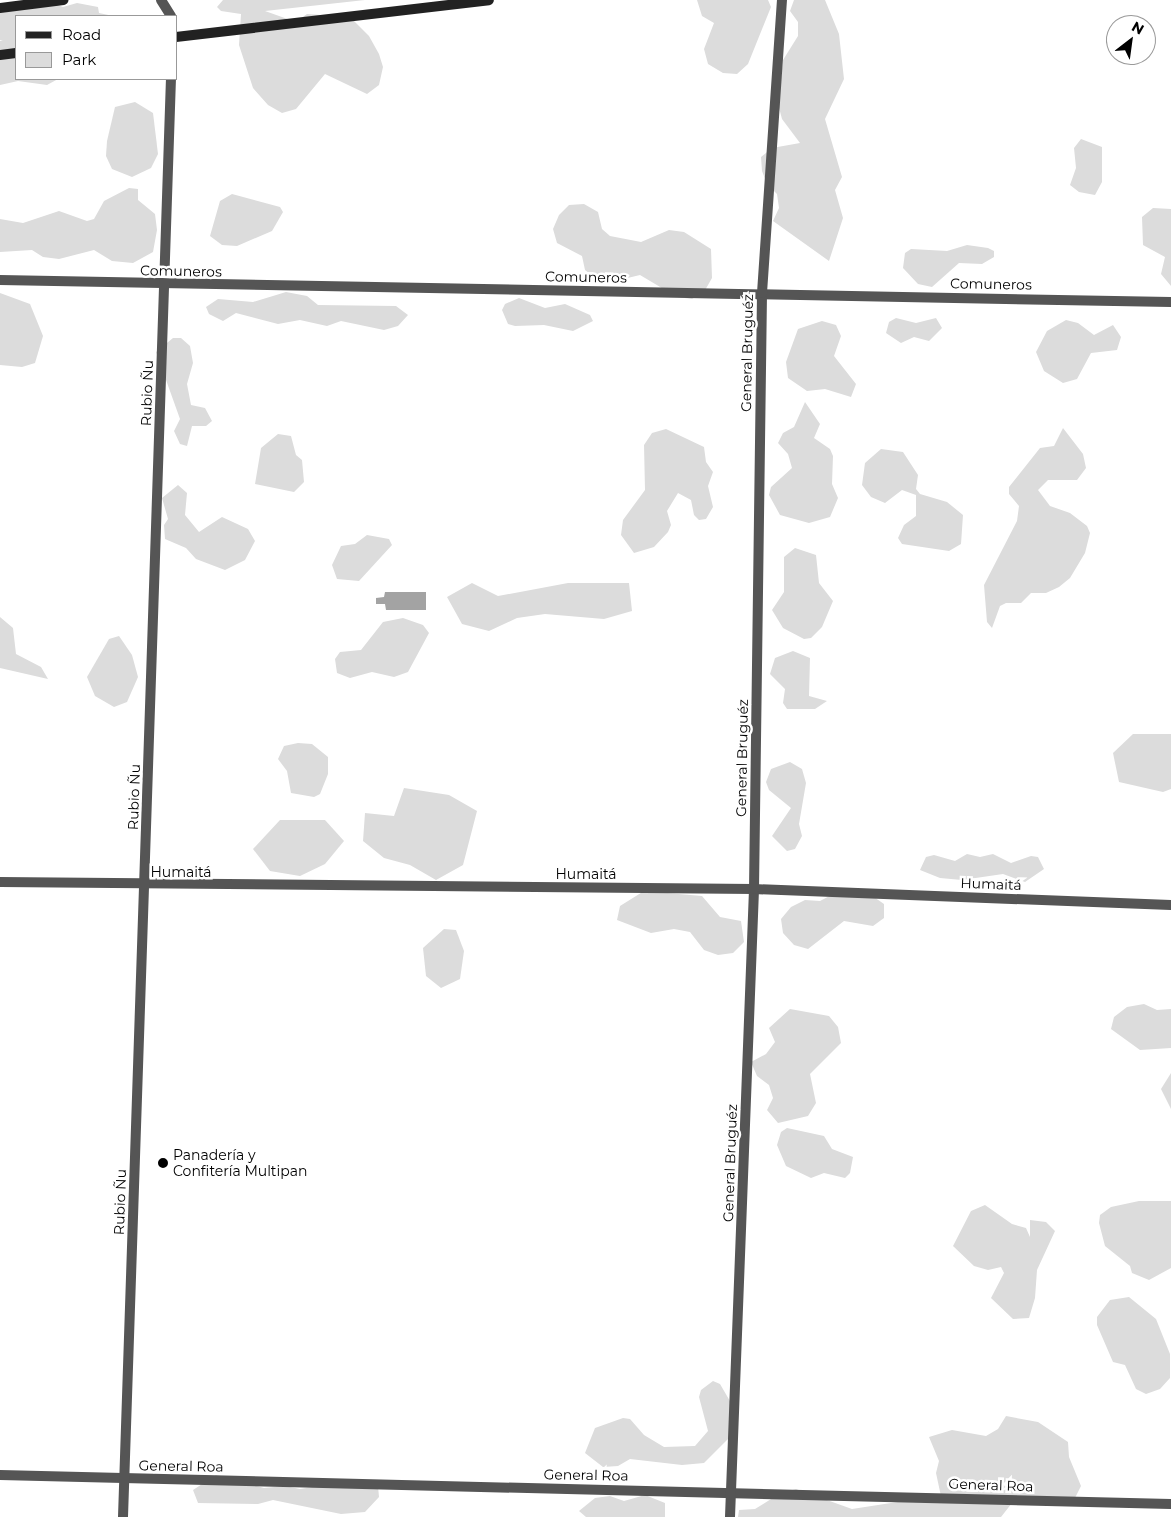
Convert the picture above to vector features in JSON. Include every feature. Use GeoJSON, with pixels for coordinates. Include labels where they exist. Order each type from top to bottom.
{"type":"FeatureCollection","features":[{"type":"Feature","properties":{"kind":"main road"},"geometry":{"type":"LineString","coordinates":[[0,8],[63,0]]}},
{"type":"Feature","properties":{"kind":"main road"},"geometry":{"type":"LineString","coordinates":[[178,37],[489,0]]}},
{"type":"Feature","properties":{"kind":"main road"},"geometry":{"type":"LineString","coordinates":[[0,55],[15,53]]}},
{"type":"Feature","properties":{"kind":"street"},"geometry":{"type":"LineString","coordinates":[[161,0],[170,15]]}},
{"type":"Feature","properties":{"kind":"street","name":"General Bruguéz"},"geometry":{"type":"LineString","coordinates":[[730,1517],[754,889],[762,293],[782,0]]}},
{"type":"Feature","properties":{"kind":"street","name":"Rubio Ñu"},"geometry":{"type":"LineString","coordinates":[[123,1517],[171,80]]}},
{"type":"Feature","properties":{"kind":"street","name":"Comuneros"},"geometry":{"type":"LineString","coordinates":[[0,280],[164,285],[762,293],[1171,302]]}},
{"type":"Feature","properties":{"kind":"street","name":"Humaitá"},"geometry":{"type":"LineString","coordinates":[[0,882],[144,886],[754,889],[1171,905]]}},
{"type":"Feature","properties":{"kind":"street","name":"General Roa"},"geometry":{"type":"LineString","coordinates":[[0,1476],[1171,1504]]}},
{"type":"Feature","properties":{"kind":"green space"},"geometry":{"type":"Polygon","coordinates":[[[223,0],[365,0],[265,11],[296,22],[307,14],[350,17],[369,36],[379,54],[383,67],[379,85],[367,94],[325,74],[296,109],[282,113],[268,105],[253,88],[239,45],[241,14],[221,11],[217,7],[223,0]]]}},
{"type":"Feature","properties":{"kind":"green space"},"geometry":{"type":"Polygon","coordinates":[[[697,0],[768,0],[771,7],[748,64],[737,74],[723,73],[708,64],[704,49],[714,23],[702,16],[697,0]]]}},
{"type":"Feature","properties":{"kind":"green space"},"geometry":{"type":"Polygon","coordinates":[[[794,0],[825,0],[839,34],[844,79],[825,119],[842,177],[835,190],[843,218],[829,261],[773,221],[779,208],[777,194],[767,184],[762,171],[761,157],[772,148],[800,143],[782,119],[778,104],[783,60],[798,36],[798,22],[790,11],[794,0]]]}},
{"type":"Feature","properties":{"kind":"green space"},"geometry":{"type":"Polygon","coordinates":[[[50,2],[63,7],[77,3],[98,7],[99,13],[108,15],[15,15],[15,80],[56,80],[47,85],[18,81],[0,85],[0,41],[3,40],[0,40],[0,10],[50,2]]]}},
{"type":"Feature","properties":{"kind":"green space"},"geometry":{"type":"Polygon","coordinates":[[[135,102],[153,113],[158,154],[151,168],[132,177],[112,169],[106,156],[107,141],[115,107],[135,102]]]}},
{"type":"Feature","properties":{"kind":"green space"},"geometry":{"type":"Polygon","coordinates":[[[1081,139],[1102,147],[1102,182],[1095,195],[1079,192],[1070,185],[1076,168],[1074,148],[1081,139]]]}},
{"type":"Feature","properties":{"kind":"green space"},"geometry":{"type":"Polygon","coordinates":[[[129,188],[138,189],[138,200],[155,214],[157,230],[153,252],[133,263],[112,261],[94,250],[59,259],[43,257],[32,250],[0,252],[0,219],[23,223],[59,211],[87,221],[94,219],[104,201],[129,188]]]}},
{"type":"Feature","properties":{"kind":"green space"},"geometry":{"type":"Polygon","coordinates":[[[232,194],[280,207],[283,212],[272,231],[237,246],[222,245],[210,236],[220,201],[232,194]]]}},
{"type":"Feature","properties":{"kind":"green space"},"geometry":{"type":"Polygon","coordinates":[[[584,204],[598,212],[602,229],[610,236],[641,242],[669,230],[684,232],[711,249],[712,278],[704,292],[692,299],[677,297],[640,275],[611,282],[597,279],[585,270],[582,256],[557,243],[553,229],[559,215],[569,205],[584,204]]]}},
{"type":"Feature","properties":{"kind":"green space"},"geometry":{"type":"Polygon","coordinates":[[[1153,208],[1171,209],[1171,286],[1161,274],[1165,257],[1143,245],[1142,217],[1153,208]]]}},
{"type":"Feature","properties":{"kind":"green space"},"geometry":{"type":"Polygon","coordinates":[[[967,245],[988,248],[994,251],[994,257],[982,264],[959,263],[932,287],[918,284],[903,268],[905,253],[911,249],[947,251],[967,245]]]}},
{"type":"Feature","properties":{"kind":"green space"},"geometry":{"type":"Polygon","coordinates":[[[286,292],[307,296],[318,305],[396,306],[408,315],[398,326],[384,330],[341,321],[327,326],[300,320],[278,324],[236,313],[223,321],[209,314],[206,307],[218,299],[253,302],[286,292]]]}},
{"type":"Feature","properties":{"kind":"green space"},"geometry":{"type":"Polygon","coordinates":[[[0,293],[30,304],[43,336],[35,363],[22,367],[0,365],[0,293]]]}},
{"type":"Feature","properties":{"kind":"green space"},"geometry":{"type":"Polygon","coordinates":[[[519,298],[545,308],[565,304],[590,315],[593,321],[573,331],[544,325],[515,326],[508,324],[502,310],[505,304],[519,298]]]}},
{"type":"Feature","properties":{"kind":"green space"},"geometry":{"type":"Polygon","coordinates":[[[896,318],[916,323],[936,318],[942,328],[929,341],[914,337],[901,343],[886,333],[889,322],[896,318]]]}},
{"type":"Feature","properties":{"kind":"green space"},"geometry":{"type":"Polygon","coordinates":[[[1066,320],[1078,323],[1094,335],[1113,325],[1121,337],[1117,350],[1091,353],[1077,379],[1063,383],[1044,371],[1036,352],[1047,331],[1066,320]]]}},
{"type":"Feature","properties":{"kind":"green space"},"geometry":{"type":"Polygon","coordinates":[[[822,321],[836,325],[841,336],[834,356],[856,384],[851,397],[825,389],[807,391],[788,378],[786,362],[798,329],[822,321]]]}},
{"type":"Feature","properties":{"kind":"green space"},"geometry":{"type":"Polygon","coordinates":[[[173,338],[181,338],[190,346],[193,363],[187,384],[191,405],[205,408],[212,421],[206,426],[192,426],[187,446],[180,444],[174,431],[180,419],[156,352],[173,338]]]}},
{"type":"Feature","properties":{"kind":"green space"},"geometry":{"type":"Polygon","coordinates":[[[805,402],[820,424],[814,438],[830,449],[833,456],[832,484],[838,498],[830,517],[809,523],[780,515],[769,495],[771,487],[792,468],[788,454],[778,443],[783,433],[794,427],[805,402]]]}},
{"type":"Feature","properties":{"kind":"green space"},"geometry":{"type":"Polygon","coordinates":[[[1063,428],[1083,454],[1086,468],[1077,480],[1048,480],[1038,490],[1050,506],[1070,513],[1087,526],[1090,533],[1085,553],[1070,578],[1059,587],[1046,593],[1031,593],[1021,603],[1006,603],[1000,606],[992,628],[987,622],[984,585],[1017,521],[1019,506],[1009,494],[1009,487],[1040,448],[1054,446],[1063,428]]]}},
{"type":"Feature","properties":{"kind":"green space"},"geometry":{"type":"Polygon","coordinates":[[[666,429],[704,447],[706,462],[713,472],[708,486],[713,507],[706,519],[699,520],[694,515],[691,500],[678,493],[667,511],[671,525],[668,532],[654,547],[634,553],[621,535],[623,520],[645,490],[644,445],[652,433],[666,429]]]}},
{"type":"Feature","properties":{"kind":"green space"},"geometry":{"type":"Polygon","coordinates":[[[278,434],[291,436],[296,455],[302,460],[304,482],[294,492],[255,484],[261,448],[278,434]]]}},
{"type":"Feature","properties":{"kind":"green space"},"geometry":{"type":"Polygon","coordinates":[[[881,449],[903,452],[918,475],[916,489],[920,494],[947,502],[963,515],[961,544],[949,551],[902,544],[898,538],[904,525],[916,516],[916,495],[902,490],[885,503],[871,497],[862,485],[865,463],[881,449]]]}},
{"type":"Feature","properties":{"kind":"green space"},"geometry":{"type":"Polygon","coordinates":[[[178,485],[187,493],[185,515],[199,532],[222,517],[248,529],[255,541],[245,560],[225,570],[196,559],[186,548],[165,539],[164,525],[168,519],[162,498],[178,485]]]}},
{"type":"Feature","properties":{"kind":"green space"},"geometry":{"type":"Polygon","coordinates":[[[367,535],[389,539],[392,545],[359,581],[337,579],[332,565],[341,546],[355,544],[367,535]]]}},
{"type":"Feature","properties":{"kind":"green space"},"geometry":{"type":"Polygon","coordinates":[[[795,548],[816,555],[819,583],[833,601],[822,627],[811,638],[804,639],[783,628],[772,610],[784,592],[784,557],[795,548]]]}},
{"type":"Feature","properties":{"kind":"green space"},"geometry":{"type":"Polygon","coordinates":[[[472,583],[498,596],[568,583],[629,583],[632,611],[604,619],[545,614],[517,618],[489,631],[462,624],[447,597],[472,583]]]}},
{"type":"Feature","properties":{"kind":"green space"},"geometry":{"type":"Polygon","coordinates":[[[0,617],[13,628],[16,654],[41,667],[48,679],[0,668],[0,617]]]}},
{"type":"Feature","properties":{"kind":"green space"},"geometry":{"type":"Polygon","coordinates":[[[403,618],[423,625],[429,633],[408,672],[394,677],[372,672],[350,678],[337,673],[335,659],[340,652],[361,650],[383,622],[403,618]]]}},
{"type":"Feature","properties":{"kind":"green space"},"geometry":{"type":"Polygon","coordinates":[[[119,636],[132,655],[138,677],[127,702],[114,707],[95,696],[87,677],[109,639],[119,636]]]}},
{"type":"Feature","properties":{"kind":"green space"},"geometry":{"type":"Polygon","coordinates":[[[793,651],[810,658],[809,696],[827,701],[815,709],[787,709],[783,703],[785,689],[770,674],[775,658],[793,651]]]}},
{"type":"Feature","properties":{"kind":"green space"},"geometry":{"type":"Polygon","coordinates":[[[1133,734],[1171,734],[1171,789],[1163,792],[1119,782],[1113,753],[1133,734]]]}},
{"type":"Feature","properties":{"kind":"green space"},"geometry":{"type":"Polygon","coordinates":[[[298,743],[312,744],[328,757],[328,774],[320,794],[314,797],[291,793],[287,771],[278,759],[284,746],[298,743]]]}},
{"type":"Feature","properties":{"kind":"green space"},"geometry":{"type":"Polygon","coordinates":[[[790,762],[802,769],[806,783],[799,824],[802,836],[795,849],[787,851],[772,836],[791,808],[769,790],[766,782],[771,769],[790,762]]]}},
{"type":"Feature","properties":{"kind":"green space"},"geometry":{"type":"Polygon","coordinates":[[[404,788],[449,795],[477,811],[463,865],[436,880],[410,865],[384,858],[363,841],[365,813],[394,816],[404,788]]]}},
{"type":"Feature","properties":{"kind":"green space"},"geometry":{"type":"Polygon","coordinates":[[[280,820],[325,820],[344,841],[325,864],[300,876],[270,871],[253,849],[280,820]]]}},
{"type":"Feature","properties":{"kind":"green space"},"geometry":{"type":"Polygon","coordinates":[[[967,854],[980,857],[993,854],[1011,863],[1031,856],[1038,857],[1044,869],[1025,882],[1003,874],[962,880],[940,878],[920,870],[926,857],[934,855],[955,861],[967,854]]]}},
{"type":"Feature","properties":{"kind":"green space"},"geometry":{"type":"Polygon","coordinates":[[[841,890],[871,895],[884,904],[884,918],[873,926],[844,921],[808,949],[794,945],[783,933],[781,919],[791,907],[805,900],[820,901],[841,890]]]}},
{"type":"Feature","properties":{"kind":"green space"},"geometry":{"type":"Polygon","coordinates":[[[644,891],[702,896],[720,917],[741,921],[744,942],[733,953],[718,955],[704,950],[690,932],[674,929],[651,933],[617,920],[620,906],[644,891]]]}},
{"type":"Feature","properties":{"kind":"green space"},"geometry":{"type":"Polygon","coordinates":[[[444,929],[456,930],[464,951],[460,979],[441,988],[426,976],[423,948],[444,929]]]}},
{"type":"Feature","properties":{"kind":"green space"},"geometry":{"type":"Polygon","coordinates":[[[1144,1004],[1157,1010],[1171,1009],[1171,1048],[1140,1050],[1111,1029],[1114,1017],[1127,1007],[1144,1004]]]}},
{"type":"Feature","properties":{"kind":"green space"},"geometry":{"type":"Polygon","coordinates":[[[790,1009],[829,1016],[838,1027],[841,1043],[810,1074],[816,1103],[808,1116],[778,1123],[767,1110],[773,1098],[769,1085],[757,1076],[751,1062],[766,1054],[775,1042],[769,1028],[790,1009]]]}},
{"type":"Feature","properties":{"kind":"green space"},"geometry":{"type":"Polygon","coordinates":[[[1171,1073],[1171,1109],[1161,1089],[1171,1073]]]}},
{"type":"Feature","properties":{"kind":"green space"},"geometry":{"type":"Polygon","coordinates":[[[787,1128],[824,1136],[832,1149],[853,1157],[850,1173],[845,1178],[824,1173],[811,1178],[786,1166],[777,1145],[781,1132],[787,1128]]]}},
{"type":"Feature","properties":{"kind":"green space"},"geometry":{"type":"Polygon","coordinates":[[[1139,1201],[1171,1201],[1171,1268],[1149,1280],[1132,1273],[1130,1266],[1105,1246],[1099,1223],[1100,1215],[1111,1207],[1139,1201]]]}},
{"type":"Feature","properties":{"kind":"green space"},"geometry":{"type":"Polygon","coordinates":[[[985,1205],[1012,1224],[1026,1228],[1030,1237],[1030,1220],[1046,1222],[1055,1231],[1037,1270],[1035,1298],[1029,1318],[1013,1319],[991,1298],[1004,1273],[1001,1267],[988,1270],[974,1266],[953,1246],[971,1211],[985,1205]]]}},
{"type":"Feature","properties":{"kind":"green space"},"geometry":{"type":"Polygon","coordinates":[[[1129,1297],[1156,1319],[1170,1354],[1170,1378],[1160,1389],[1146,1394],[1136,1389],[1125,1365],[1113,1362],[1097,1325],[1097,1317],[1110,1300],[1129,1297]]]}},
{"type":"Feature","properties":{"kind":"green space"},"geometry":{"type":"Polygon","coordinates":[[[713,1381],[720,1384],[734,1408],[730,1437],[704,1463],[682,1465],[630,1459],[618,1466],[603,1467],[585,1453],[595,1428],[623,1418],[630,1419],[644,1435],[664,1447],[695,1446],[708,1431],[699,1397],[701,1390],[713,1381]]]}},
{"type":"Feature","properties":{"kind":"green space"},"geometry":{"type":"Polygon","coordinates":[[[1006,1416],[1038,1422],[1068,1442],[1069,1457],[1081,1486],[1073,1502],[1012,1503],[1001,1517],[738,1517],[739,1510],[755,1509],[779,1494],[796,1489],[852,1509],[904,1501],[942,1501],[936,1473],[939,1461],[929,1437],[952,1430],[986,1436],[998,1429],[1006,1416]]]}},
{"type":"Feature","properties":{"kind":"green space"},"geometry":{"type":"Polygon","coordinates":[[[216,1475],[264,1488],[285,1486],[300,1489],[350,1481],[378,1486],[379,1497],[365,1512],[341,1514],[273,1500],[258,1504],[198,1503],[193,1490],[216,1475]]]}},
{"type":"Feature","properties":{"kind":"green space"},"geometry":{"type":"Polygon","coordinates":[[[645,1495],[665,1503],[665,1517],[586,1517],[579,1511],[595,1498],[610,1496],[624,1501],[645,1495]]]}},
{"type":"Feature","properties":{"kind":"shaded area"},"geometry":{"type":"Polygon","coordinates":[[[385,592],[426,592],[426,610],[386,610],[385,604],[376,604],[376,598],[384,597],[385,592]]]}},
{"type":"Feature","properties":{"kind":"place","name":"Panadería y Confitería Multipan"},"geometry":{"type":"Point","coordinates":[163,1163]}}]}
